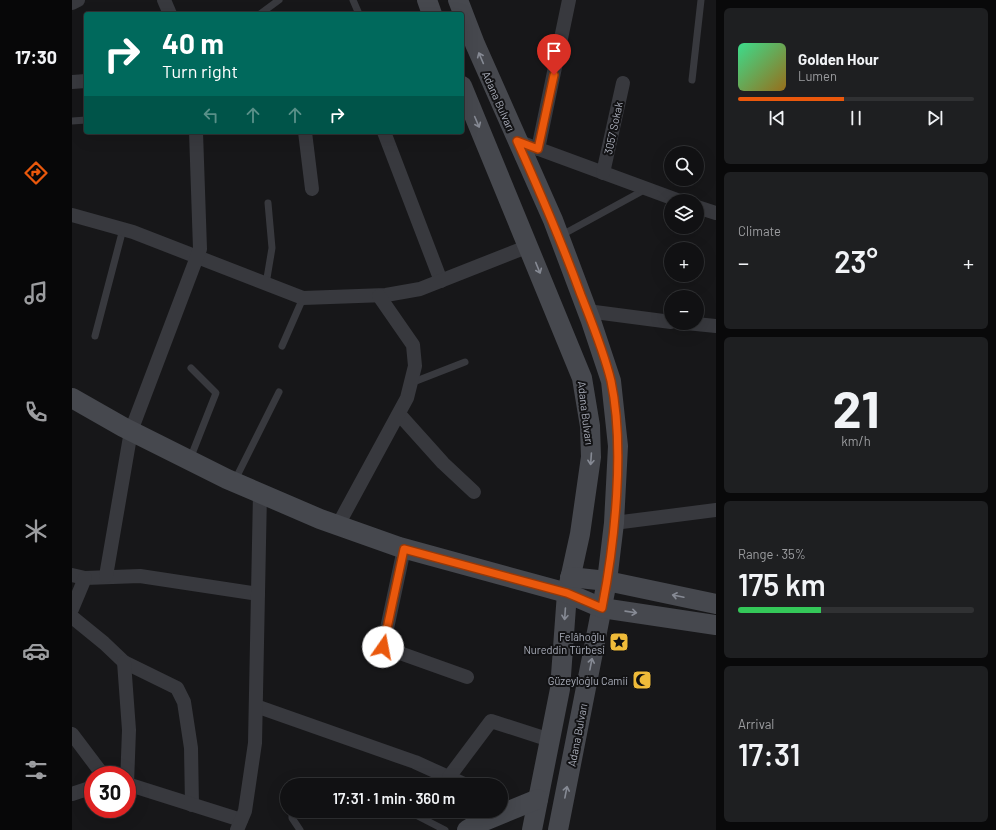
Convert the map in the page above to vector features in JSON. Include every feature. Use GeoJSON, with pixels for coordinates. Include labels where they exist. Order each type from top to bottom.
{"type":"FeatureCollection","features":[{"type":"Feature","properties":{"kind":"main road"},"geometry":{"type":"LineString","coordinates":[[427,0],[431,12]]}},
{"type":"Feature","properties":{"kind":"main road","name":"Adana Bulvarı"},"geometry":{"type":"LineString","coordinates":[[458,0],[463,12]]}},
{"type":"Feature","properties":{"kind":"main road","name":"Adana Bulvarı"},"geometry":{"type":"LineString","coordinates":[[464,14],[559,236],[611,381],[618,446],[614,523],[608,581],[558,830]]}},
{"type":"Feature","properties":{"kind":"main road","name":"Adana Bulvarı"},"geometry":{"type":"LineString","coordinates":[[464,91],[582,378],[590,426],[591,457],[580,534],[568,585],[560,689],[532,830]]}},
{"type":"Feature","properties":{"kind":"main road"},"geometry":{"type":"LineString","coordinates":[[72,398],[131,432],[234,482],[338,525],[404,549],[568,585],[608,581],[716,604]]}},
{"type":"Feature","properties":{"kind":"main road"},"geometry":{"type":"LineString","coordinates":[[568,585],[602,608],[716,624]]}},
{"type":"Feature","properties":{"kind":"main road"},"geometry":{"type":"LineString","coordinates":[[508,810],[538,800]]}},
{"type":"Feature","properties":{"kind":"main road"},"geometry":{"type":"LineString","coordinates":[[478,828],[493,818]]}},
{"type":"Feature","properties":{"kind":"street"},"geometry":{"type":"LineString","coordinates":[[72,3],[78,0]]}},
{"type":"Feature","properties":{"kind":"street"},"geometry":{"type":"LineString","coordinates":[[164,0],[169,12]]}},
{"type":"Feature","properties":{"kind":"street"},"geometry":{"type":"LineString","coordinates":[[538,149],[569,0]]}},
{"type":"Feature","properties":{"kind":"street"},"geometry":{"type":"LineString","coordinates":[[72,82],[84,81]]}},
{"type":"Feature","properties":{"kind":"street","name":"3057 Sokak"},"geometry":{"type":"LineString","coordinates":[[603,173],[623,83]]}},
{"type":"Feature","properties":{"kind":"street"},"geometry":{"type":"LineString","coordinates":[[106,576],[131,432],[200,249],[196,134]]}},
{"type":"Feature","properties":{"kind":"street"},"geometry":{"type":"LineString","coordinates":[[305,134],[312,189]]}},
{"type":"Feature","properties":{"kind":"street"},"geometry":{"type":"LineString","coordinates":[[385,134],[441,281]]}},
{"type":"Feature","properties":{"kind":"street"},"geometry":{"type":"LineString","coordinates":[[517,141],[664,195]]}},
{"type":"Feature","properties":{"kind":"street"},"geometry":{"type":"LineString","coordinates":[[704,209],[716,213]]}},
{"type":"Feature","properties":{"kind":"street"},"geometry":{"type":"LineString","coordinates":[[72,215],[123,229],[304,298],[380,296],[420,289],[529,246]]}},
{"type":"Feature","properties":{"kind":"street"},"geometry":{"type":"LineString","coordinates":[[338,525],[407,398],[415,366],[413,345],[380,296]]}},
{"type":"Feature","properties":{"kind":"street"},"geometry":{"type":"LineString","coordinates":[[587,311],[664,321]]}},
{"type":"Feature","properties":{"kind":"street"},"geometry":{"type":"LineString","coordinates":[[704,325],[716,326]]}},
{"type":"Feature","properties":{"kind":"street"},"geometry":{"type":"LineString","coordinates":[[399,414],[443,463],[474,492]]}},
{"type":"Feature","properties":{"kind":"street"},"geometry":{"type":"LineString","coordinates":[[136,787],[192,805],[239,825],[244,811],[254,743],[260,493]]}},
{"type":"Feature","properties":{"kind":"street"},"geometry":{"type":"LineString","coordinates":[[614,523],[716,510]]}},
{"type":"Feature","properties":{"kind":"street"},"geometry":{"type":"LineString","coordinates":[[404,549],[383,647],[467,676]]}},
{"type":"Feature","properties":{"kind":"street"},"geometry":{"type":"LineString","coordinates":[[72,609],[79,576],[140,576],[258,594]]}},
{"type":"Feature","properties":{"kind":"street"},"geometry":{"type":"LineString","coordinates":[[72,617],[104,643],[124,662],[176,688],[184,702],[191,748],[192,805]]}},
{"type":"Feature","properties":{"kind":"street"},"geometry":{"type":"LineString","coordinates":[[124,662],[129,730],[128,766]]}},
{"type":"Feature","properties":{"kind":"street"},"geometry":{"type":"LineString","coordinates":[[256,706],[415,762],[449,777],[491,721],[550,740]]}},
{"type":"Feature","properties":{"kind":"street"},"geometry":{"type":"LineString","coordinates":[[72,734],[96,766]]}},
{"type":"Feature","properties":{"kind":"street"},"geometry":{"type":"LineString","coordinates":[[72,794],[84,790]]}},
{"type":"Feature","properties":{"kind":"lane"},"geometry":{"type":"LineString","coordinates":[[263,12],[279,0]]}},
{"type":"Feature","properties":{"kind":"lane"},"geometry":{"type":"LineString","coordinates":[[353,0],[358,12]]}},
{"type":"Feature","properties":{"kind":"lane"},"geometry":{"type":"LineString","coordinates":[[692,80],[701,0]]}},
{"type":"Feature","properties":{"kind":"lane"},"geometry":{"type":"LineString","coordinates":[[72,122],[84,120]]}},
{"type":"Feature","properties":{"kind":"lane"},"geometry":{"type":"LineString","coordinates":[[559,236],[646,189]]}},
{"type":"Feature","properties":{"kind":"lane"},"geometry":{"type":"LineString","coordinates":[[266,284],[272,248],[268,203]]}},
{"type":"Feature","properties":{"kind":"lane"},"geometry":{"type":"LineString","coordinates":[[95,336],[123,229]]}},
{"type":"Feature","properties":{"kind":"lane"},"geometry":{"type":"LineString","coordinates":[[282,346],[304,298]]}},
{"type":"Feature","properties":{"kind":"lane"},"geometry":{"type":"LineString","coordinates":[[411,383],[465,362]]}},
{"type":"Feature","properties":{"kind":"lane"},"geometry":{"type":"LineString","coordinates":[[190,461],[216,393],[191,368]]}},
{"type":"Feature","properties":{"kind":"lane"},"geometry":{"type":"LineString","coordinates":[[234,482],[279,392]]}},
{"type":"Feature","properties":{"kind":"lane"},"geometry":{"type":"LineString","coordinates":[[292,818],[300,830]]}},
{"type":"Feature","properties":{"kind":"lane"},"geometry":{"type":"LineString","coordinates":[[422,818],[445,830]]}},
{"type":"Feature","properties":{"kind":"place","name":"Felâhoğlu Nureddin Türbesi"},"geometry":{"type":"Point","coordinates":[619,642]}},
{"type":"Feature","properties":{"kind":"place","name":"Güzeyloğlu Camii"},"geometry":{"type":"Point","coordinates":[642,680]}},
{"type":"Feature","properties":{"kind":"route"},"geometry":{"type":"LineString","coordinates":[[383,647],[404,549],[567,593],[602,608],[608,581],[614,523],[618,446],[611,381],[591,321],[553,220],[517,141],[538,149],[554,75]]}}]}
